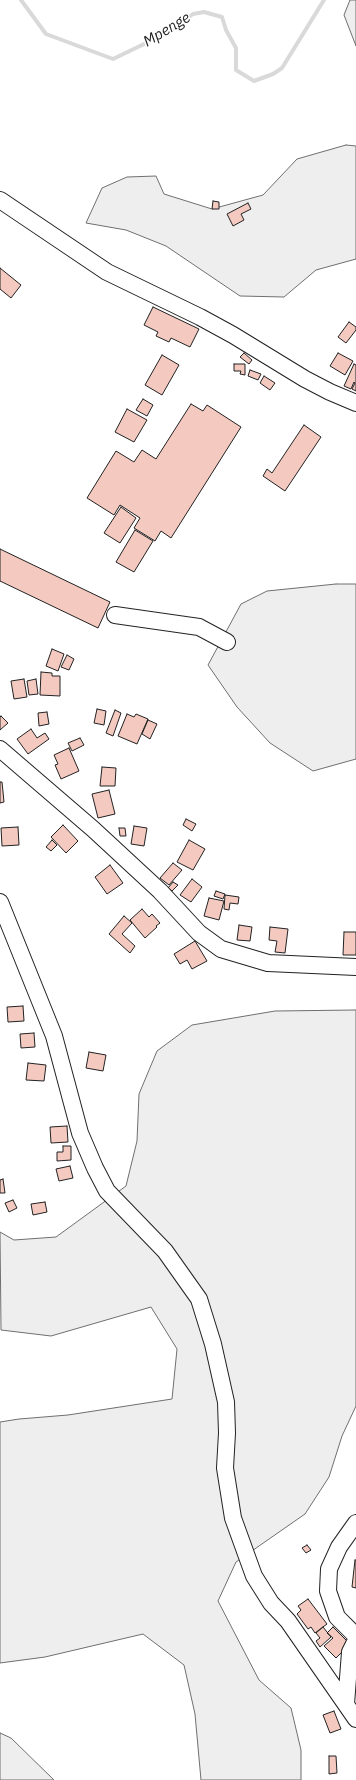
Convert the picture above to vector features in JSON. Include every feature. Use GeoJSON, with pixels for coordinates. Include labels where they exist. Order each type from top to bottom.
{"type":"FeatureCollection","features":[{"type":"Feature","properties":{"kind":"street"},"geometry":{"type":"LineString","coordinates":[[0,200],[106,272],[200,317],[233,335],[305,379],[330,392],[356,402]]}},
{"type":"Feature","properties":{"kind":"street"},"geometry":{"type":"LineString","coordinates":[[115,615],[199,627],[227,642]]}},
{"type":"Feature","properties":{"kind":"street"},"geometry":{"type":"LineString","coordinates":[[0,749],[93,828],[160,891],[200,933],[221,949],[268,963],[356,967]]}},
{"type":"Feature","properties":{"kind":"street"},"geometry":{"type":"LineString","coordinates":[[0,902],[54,1036],[80,1133],[95,1168],[108,1191],[127,1209],[165,1251],[199,1299],[213,1344],[226,1402],[227,1433],[225,1468],[233,1518],[254,1576],[271,1602],[288,1621],[356,1719]]}},
{"type":"Feature","properties":{"kind":"street"},"geometry":{"type":"LineString","coordinates":[[356,1523],[339,1547],[329,1569],[328,1591],[337,1617],[356,1636]]}},
{"type":"Feature","properties":{"kind":"street"},"geometry":{"type":"LineString","coordinates":[[346,1704],[350,1652],[356,1640]]}},
{"type":"Feature","properties":{"kind":"shaded area"},"geometry":{"type":"Polygon","coordinates":[[[350,0],[356,0],[356,46],[344,15],[350,0]]]}},
{"type":"Feature","properties":{"kind":"shaded area"},"geometry":{"type":"Polygon","coordinates":[[[346,145],[356,146],[356,259],[316,270],[284,297],[240,296],[166,246],[126,230],[86,223],[102,188],[127,177],[156,176],[164,194],[212,209],[263,195],[297,159],[346,145]]]}},
{"type":"Feature","properties":{"kind":"shaded area"},"geometry":{"type":"Polygon","coordinates":[[[336,584],[356,584],[356,759],[313,771],[270,743],[237,707],[208,665],[241,604],[267,591],[336,584]]]}},
{"type":"Feature","properties":{"kind":"shaded area"},"geometry":{"type":"Polygon","coordinates":[[[356,1010],[356,1406],[342,1436],[329,1477],[305,1514],[236,1562],[218,1601],[259,1680],[291,1708],[301,1750],[301,1780],[201,1780],[195,1714],[184,1665],[143,1634],[45,1657],[0,1663],[0,1422],[68,1415],[172,1399],[177,1349],[151,1307],[51,1336],[1,1330],[0,1232],[14,1240],[56,1237],[126,1186],[137,1141],[139,1094],[157,1051],[192,1025],[275,1011],[356,1010]]]}},
{"type":"Feature","properties":{"kind":"shaded area"},"geometry":{"type":"Polygon","coordinates":[[[0,1733],[11,1738],[54,1780],[0,1780],[0,1733]]]}},
{"type":"Feature","properties":{"kind":"building"},"geometry":{"type":"Polygon","coordinates":[[[213,201],[219,202],[219,209],[212,209],[213,201]]]}},
{"type":"Feature","properties":{"kind":"building"},"geometry":{"type":"Polygon","coordinates":[[[248,203],[251,209],[241,214],[244,220],[233,226],[227,214],[248,203]]]}},
{"type":"Feature","properties":{"kind":"building"},"geometry":{"type":"Polygon","coordinates":[[[0,268],[21,285],[11,298],[0,289],[0,268]]]}},
{"type":"Feature","properties":{"kind":"building"},"geometry":{"type":"Polygon","coordinates":[[[153,307],[199,329],[190,347],[171,338],[169,342],[156,336],[158,332],[144,325],[153,307]]]}},
{"type":"Feature","properties":{"kind":"building"},"geometry":{"type":"Polygon","coordinates":[[[349,322],[356,327],[356,330],[346,343],[338,337],[349,322]]]}},
{"type":"Feature","properties":{"kind":"building"},"geometry":{"type":"Polygon","coordinates":[[[244,353],[252,360],[249,364],[240,357],[244,353]]]}},
{"type":"Feature","properties":{"kind":"building"},"geometry":{"type":"Polygon","coordinates":[[[338,353],[353,361],[345,375],[330,366],[338,353]]]}},
{"type":"Feature","properties":{"kind":"building"},"geometry":{"type":"Polygon","coordinates":[[[162,355],[179,365],[162,395],[145,385],[162,355]]]}},
{"type":"Feature","properties":{"kind":"building"},"geometry":{"type":"Polygon","coordinates":[[[234,364],[245,364],[245,375],[240,374],[241,371],[234,371],[234,364]]]}},
{"type":"Feature","properties":{"kind":"building"},"geometry":{"type":"Polygon","coordinates":[[[354,364],[356,365],[356,391],[352,389],[355,383],[354,382],[351,389],[344,386],[354,364]]]}},
{"type":"Feature","properties":{"kind":"building"},"geometry":{"type":"Polygon","coordinates":[[[250,370],[261,374],[258,380],[248,376],[250,370]]]}},
{"type":"Feature","properties":{"kind":"building"},"geometry":{"type":"Polygon","coordinates":[[[264,376],[275,383],[270,390],[260,383],[264,376]]]}},
{"type":"Feature","properties":{"kind":"building"},"geometry":{"type":"Polygon","coordinates":[[[143,399],[153,405],[147,416],[136,410],[143,399]]]}},
{"type":"Feature","properties":{"kind":"building"},"geometry":{"type":"Polygon","coordinates":[[[191,404],[203,411],[207,405],[241,427],[171,538],[161,531],[155,541],[134,528],[140,518],[120,505],[114,515],[87,498],[116,451],[134,462],[142,450],[156,459],[191,404]]]}},
{"type":"Feature","properties":{"kind":"building"},"geometry":{"type":"Polygon","coordinates":[[[127,409],[147,420],[134,442],[115,432],[127,409]]]}},
{"type":"Feature","properties":{"kind":"building"},"geometry":{"type":"Polygon","coordinates":[[[304,425],[321,437],[285,491],[263,476],[267,469],[272,473],[304,425]]]}},
{"type":"Feature","properties":{"kind":"building"},"geometry":{"type":"Polygon","coordinates":[[[121,507],[136,518],[120,543],[104,533],[121,507]]]}},
{"type":"Feature","properties":{"kind":"building"},"geometry":{"type":"Polygon","coordinates":[[[135,530],[153,541],[134,572],[116,562],[135,530]]]}},
{"type":"Feature","properties":{"kind":"building"},"geometry":{"type":"Polygon","coordinates":[[[0,549],[110,602],[98,628],[0,581],[0,549]]]}},
{"type":"Feature","properties":{"kind":"building"},"geometry":{"type":"Polygon","coordinates":[[[52,649],[64,654],[58,671],[46,666],[52,649]]]}},
{"type":"Feature","properties":{"kind":"building"},"geometry":{"type":"Polygon","coordinates":[[[67,655],[74,659],[69,670],[61,667],[67,655]]]}},
{"type":"Feature","properties":{"kind":"building"},"geometry":{"type":"Polygon","coordinates":[[[41,672],[52,673],[52,676],[60,676],[60,696],[40,695],[41,672]]]}},
{"type":"Feature","properties":{"kind":"building"},"geometry":{"type":"Polygon","coordinates":[[[24,679],[27,697],[14,699],[11,681],[24,679]]]}},
{"type":"Feature","properties":{"kind":"building"},"geometry":{"type":"Polygon","coordinates":[[[36,679],[38,694],[29,695],[27,681],[36,679]]]}},
{"type":"Feature","properties":{"kind":"building"},"geometry":{"type":"Polygon","coordinates":[[[97,709],[106,711],[104,725],[94,723],[97,709]]]}},
{"type":"Feature","properties":{"kind":"building"},"geometry":{"type":"Polygon","coordinates":[[[115,710],[121,713],[113,736],[106,733],[115,710]]]}},
{"type":"Feature","properties":{"kind":"building"},"geometry":{"type":"Polygon","coordinates":[[[47,712],[49,724],[39,726],[38,713],[47,712]]]}},
{"type":"Feature","properties":{"kind":"building"},"geometry":{"type":"Polygon","coordinates":[[[127,714],[134,717],[136,714],[148,719],[137,744],[118,736],[127,714]]]}},
{"type":"Feature","properties":{"kind":"building"},"geometry":{"type":"Polygon","coordinates":[[[1,716],[8,723],[0,730],[0,717],[1,716]]]}},
{"type":"Feature","properties":{"kind":"building"},"geometry":{"type":"Polygon","coordinates":[[[148,720],[157,724],[150,739],[142,734],[148,720]]]}},
{"type":"Feature","properties":{"kind":"building"},"geometry":{"type":"Polygon","coordinates":[[[31,729],[37,738],[45,733],[49,739],[28,754],[17,739],[31,729]]]}},
{"type":"Feature","properties":{"kind":"building"},"geometry":{"type":"Polygon","coordinates":[[[80,738],[84,745],[72,751],[68,743],[80,738]]]}},
{"type":"Feature","properties":{"kind":"building"},"geometry":{"type":"Polygon","coordinates":[[[69,748],[79,771],[61,779],[55,765],[58,764],[54,755],[69,748]]]}},
{"type":"Feature","properties":{"kind":"building"},"geometry":{"type":"Polygon","coordinates":[[[102,767],[116,768],[115,786],[100,786],[102,767]]]}},
{"type":"Feature","properties":{"kind":"building"},"geometry":{"type":"Polygon","coordinates":[[[0,782],[2,782],[4,802],[0,803],[0,782]]]}},
{"type":"Feature","properties":{"kind":"building"},"geometry":{"type":"Polygon","coordinates":[[[109,790],[115,814],[98,818],[92,794],[109,790]]]}},
{"type":"Feature","properties":{"kind":"building"},"geometry":{"type":"Polygon","coordinates":[[[186,819],[196,824],[192,831],[183,825],[186,819]]]}},
{"type":"Feature","properties":{"kind":"building"},"geometry":{"type":"Polygon","coordinates":[[[63,825],[78,841],[66,853],[51,837],[63,825]]]}},
{"type":"Feature","properties":{"kind":"building"},"geometry":{"type":"Polygon","coordinates":[[[134,826],[147,828],[144,846],[131,844],[134,826]]]}},
{"type":"Feature","properties":{"kind":"building"},"geometry":{"type":"Polygon","coordinates":[[[18,827],[19,845],[2,846],[1,828],[18,827]]]}},
{"type":"Feature","properties":{"kind":"building"},"geometry":{"type":"Polygon","coordinates":[[[119,828],[125,828],[126,836],[120,836],[119,828]]]}},
{"type":"Feature","properties":{"kind":"building"},"geometry":{"type":"Polygon","coordinates":[[[52,840],[57,845],[51,851],[46,847],[52,840]]]}},
{"type":"Feature","properties":{"kind":"building"},"geometry":{"type":"Polygon","coordinates":[[[189,840],[205,849],[193,870],[177,862],[189,840]]]}},
{"type":"Feature","properties":{"kind":"building"},"geometry":{"type":"Polygon","coordinates":[[[173,863],[182,870],[169,885],[160,878],[173,863]]]}},
{"type":"Feature","properties":{"kind":"building"},"geometry":{"type":"Polygon","coordinates":[[[110,865],[123,883],[107,894],[95,877],[110,865]]]}},
{"type":"Feature","properties":{"kind":"building"},"geometry":{"type":"Polygon","coordinates":[[[192,879],[202,887],[191,902],[180,895],[192,879]]]}},
{"type":"Feature","properties":{"kind":"building"},"geometry":{"type":"Polygon","coordinates":[[[173,882],[178,885],[172,891],[168,888],[173,882]]]}},
{"type":"Feature","properties":{"kind":"building"},"geometry":{"type":"Polygon","coordinates":[[[216,891],[225,894],[223,899],[214,896],[216,891]]]}},
{"type":"Feature","properties":{"kind":"building"},"geometry":{"type":"Polygon","coordinates":[[[225,895],[239,897],[238,904],[230,903],[229,910],[224,909],[225,895]]]}},
{"type":"Feature","properties":{"kind":"building"},"geometry":{"type":"Polygon","coordinates":[[[209,898],[224,901],[219,920],[204,916],[209,898]]]}},
{"type":"Feature","properties":{"kind":"building"},"geometry":{"type":"Polygon","coordinates":[[[142,909],[149,917],[152,914],[160,923],[145,938],[130,920],[142,909]]]}},
{"type":"Feature","properties":{"kind":"building"},"geometry":{"type":"Polygon","coordinates":[[[124,916],[132,923],[122,934],[135,946],[130,953],[109,934],[124,916]]]}},
{"type":"Feature","properties":{"kind":"building"},"geometry":{"type":"Polygon","coordinates":[[[239,925],[252,927],[250,941],[237,940],[239,925]]]}},
{"type":"Feature","properties":{"kind":"building"},"geometry":{"type":"Polygon","coordinates":[[[270,927],[288,929],[285,953],[275,952],[277,941],[269,940],[270,927]]]}},
{"type":"Feature","properties":{"kind":"building"},"geometry":{"type":"Polygon","coordinates":[[[344,932],[356,932],[356,955],[343,955],[344,932]]]}},
{"type":"Feature","properties":{"kind":"building"},"geometry":{"type":"Polygon","coordinates":[[[195,941],[207,961],[192,969],[187,960],[180,964],[174,954],[195,941]]]}},
{"type":"Feature","properties":{"kind":"building"},"geometry":{"type":"Polygon","coordinates":[[[23,1006],[24,1021],[8,1022],[7,1007],[23,1006]]]}},
{"type":"Feature","properties":{"kind":"building"},"geometry":{"type":"Polygon","coordinates":[[[34,1033],[35,1047],[21,1048],[20,1034],[34,1033]]]}},
{"type":"Feature","properties":{"kind":"building"},"geometry":{"type":"Polygon","coordinates":[[[89,1052],[106,1055],[103,1071],[86,1068],[89,1052]]]}},
{"type":"Feature","properties":{"kind":"building"},"geometry":{"type":"Polygon","coordinates":[[[28,1063],[46,1065],[44,1081],[26,1080],[28,1063]]]}},
{"type":"Feature","properties":{"kind":"building"},"geometry":{"type":"Polygon","coordinates":[[[67,1126],[68,1142],[51,1143],[50,1127],[67,1126]]]}},
{"type":"Feature","properties":{"kind":"building"},"geometry":{"type":"Polygon","coordinates":[[[63,1146],[71,1146],[71,1160],[57,1161],[57,1152],[63,1152],[63,1146]]]}},
{"type":"Feature","properties":{"kind":"building"},"geometry":{"type":"Polygon","coordinates":[[[70,1166],[73,1178],[59,1181],[56,1169],[70,1166]]]}},
{"type":"Feature","properties":{"kind":"building"},"geometry":{"type":"Polygon","coordinates":[[[3,1179],[5,1193],[0,1193],[0,1180],[3,1179]]]}},
{"type":"Feature","properties":{"kind":"building"},"geometry":{"type":"Polygon","coordinates":[[[13,1200],[17,1208],[9,1212],[5,1203],[13,1200]]]}},
{"type":"Feature","properties":{"kind":"building"},"geometry":{"type":"Polygon","coordinates":[[[45,1202],[47,1212],[33,1215],[31,1204],[45,1202]]]}},
{"type":"Feature","properties":{"kind":"building"},"geometry":{"type":"Polygon","coordinates":[[[307,1545],[311,1550],[306,1553],[302,1548],[307,1545]]]}},
{"type":"Feature","properties":{"kind":"building"},"geometry":{"type":"Polygon","coordinates":[[[356,1560],[356,1588],[352,1587],[356,1560]]]}},
{"type":"Feature","properties":{"kind":"building"},"geometry":{"type":"Polygon","coordinates":[[[308,1599],[327,1624],[315,1633],[311,1627],[308,1629],[297,1614],[301,1610],[298,1606],[308,1599]]]}},
{"type":"Feature","properties":{"kind":"building"},"geometry":{"type":"Polygon","coordinates":[[[323,1627],[331,1637],[320,1647],[316,1641],[320,1638],[316,1633],[323,1627]]]}},
{"type":"Feature","properties":{"kind":"building"},"geometry":{"type":"Polygon","coordinates":[[[333,1627],[350,1644],[336,1658],[324,1646],[333,1638],[327,1633],[333,1627]]]}},
{"type":"Feature","properties":{"kind":"building"},"geometry":{"type":"Polygon","coordinates":[[[334,1711],[341,1729],[330,1733],[323,1715],[334,1711]]]}},
{"type":"Feature","properties":{"kind":"building"},"geometry":{"type":"Polygon","coordinates":[[[329,1756],[336,1756],[337,1773],[329,1774],[329,1756]]]}},
{"type":"Feature","properties":{"kind":"waterway","name":"Mpenge"},"geometry":{"type":"LineString","coordinates":[[21,0],[46,34],[113,59],[169,32],[193,14],[204,12],[222,17],[226,30],[236,48],[236,70],[254,81],[273,74],[282,68],[324,0]]}}]}
